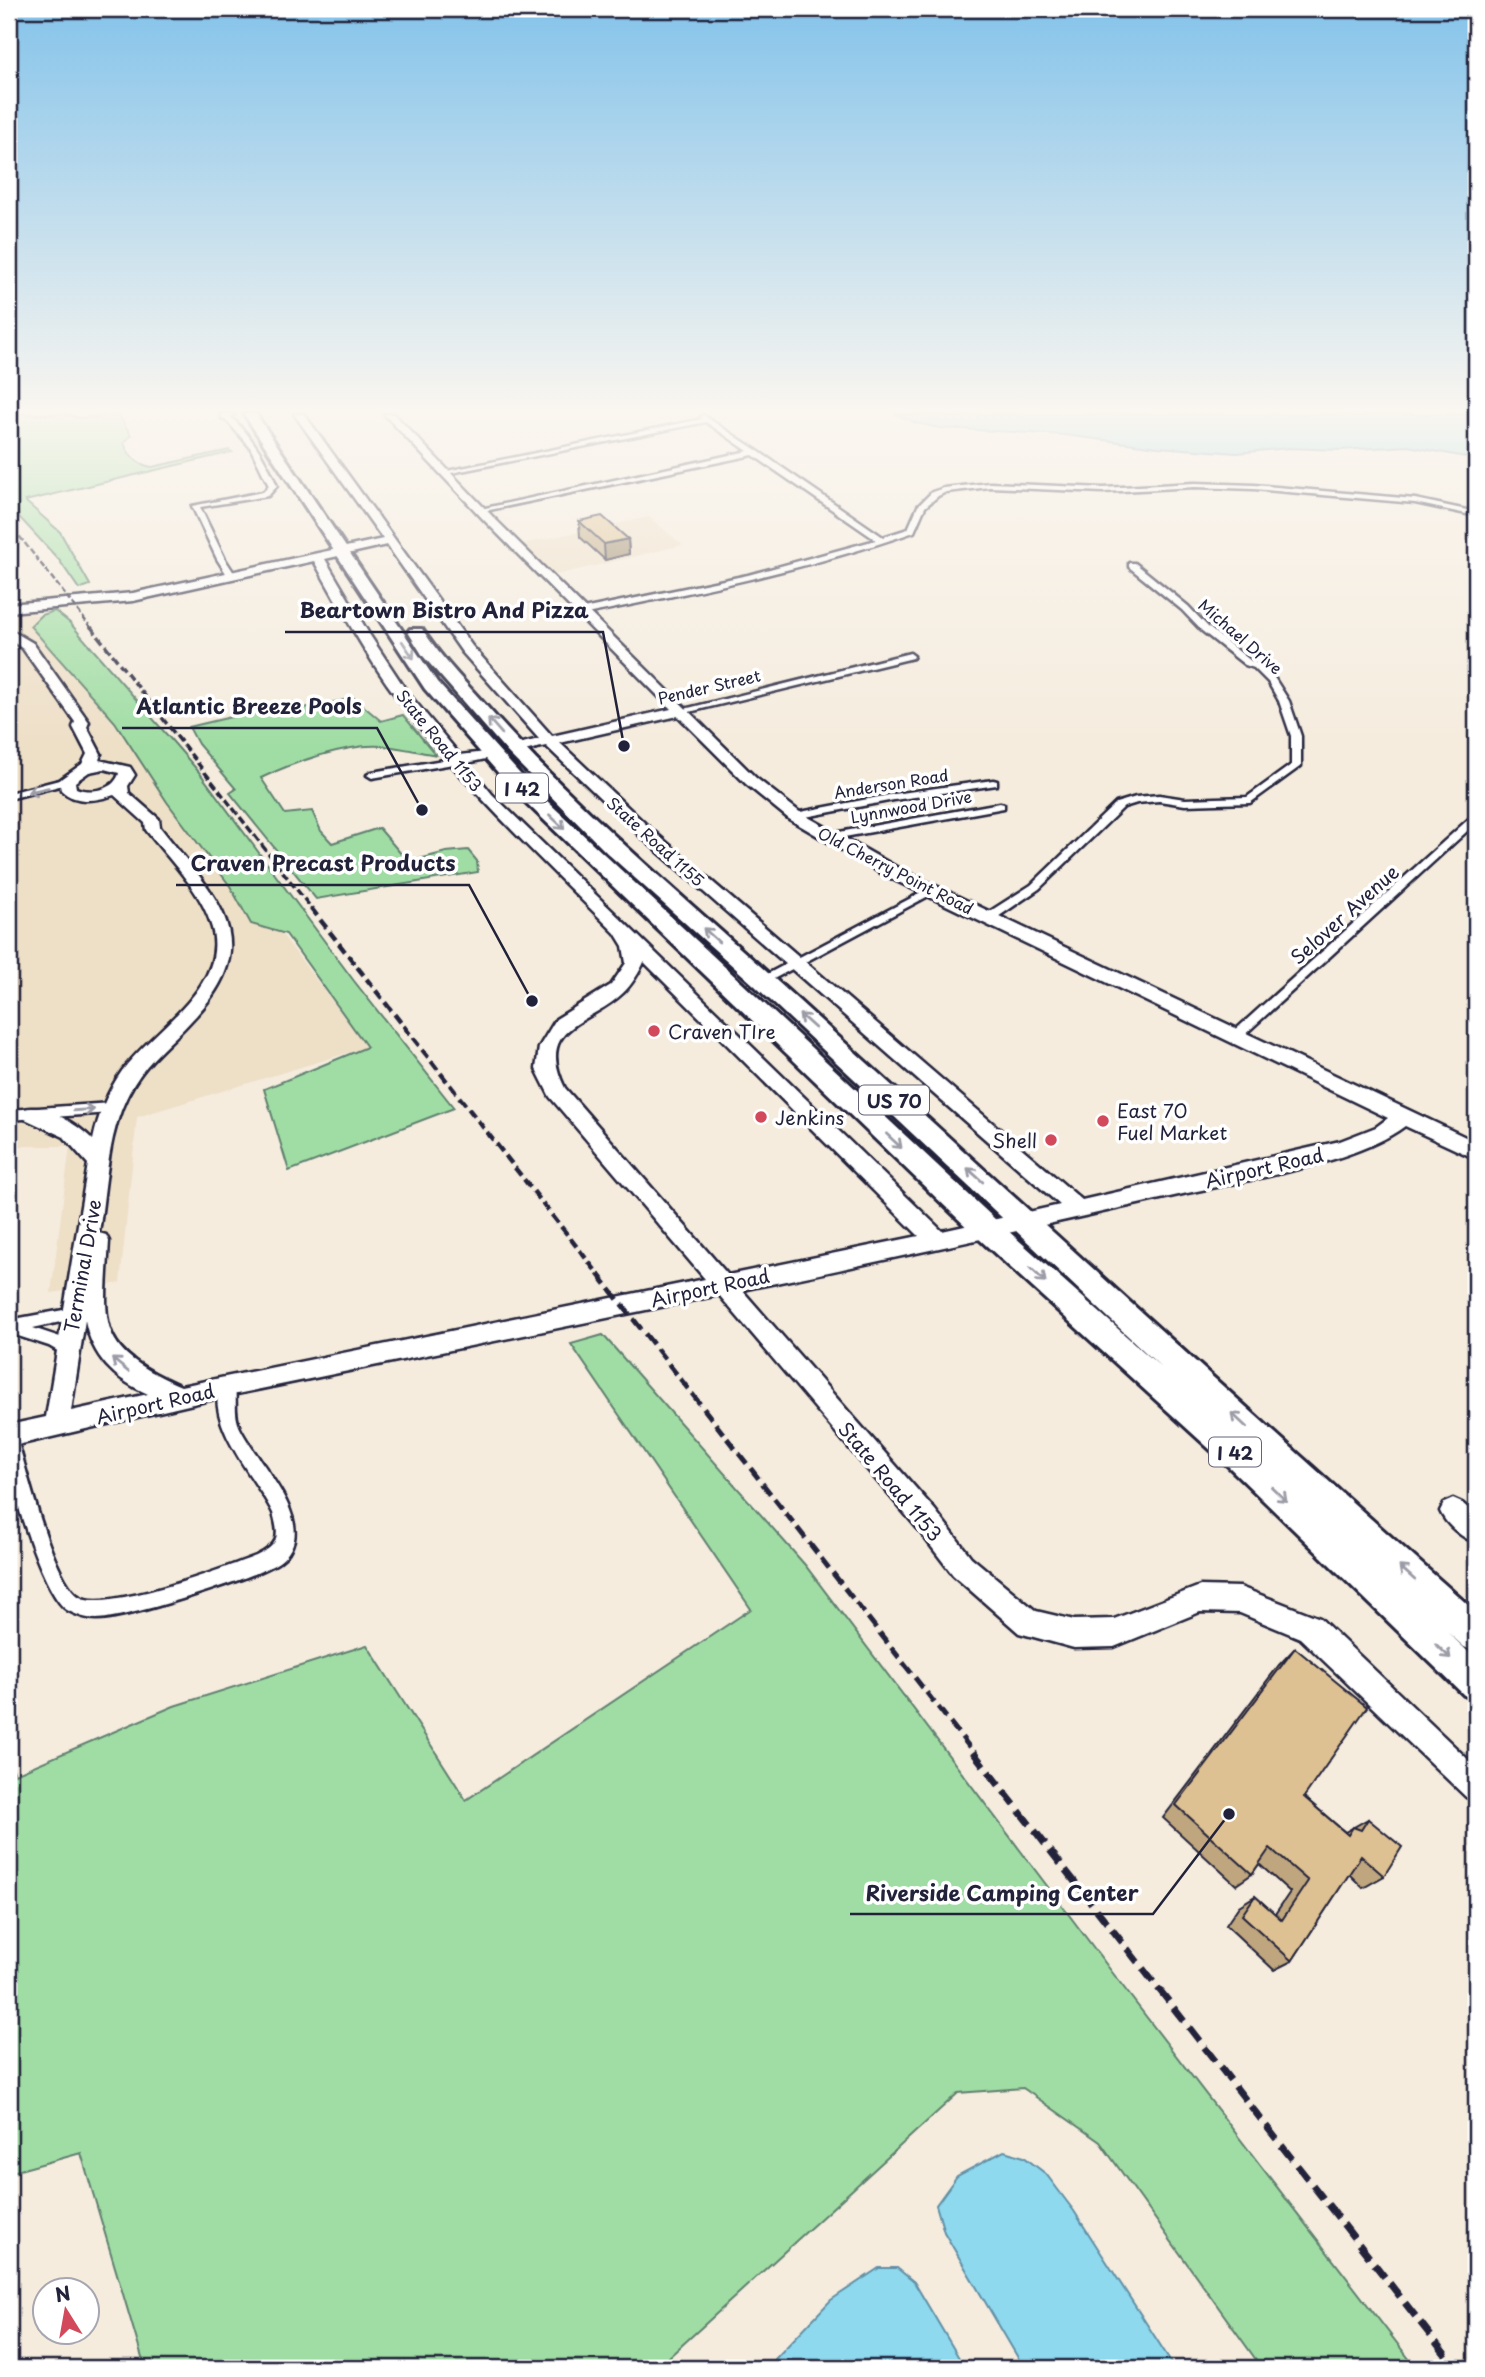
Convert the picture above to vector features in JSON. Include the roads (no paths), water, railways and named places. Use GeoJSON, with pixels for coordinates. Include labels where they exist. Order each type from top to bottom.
{"type":"FeatureCollection","features":[{"type":"Feature","properties":{"kind":"highway","name":"I 42"},"geometry":{"type":"LineString","coordinates":[[337,525],[353,546],[431,685],[490,754],[551,816],[987,1229],[1236,1453],[1476,1683]]}},
{"type":"Feature","properties":{"kind":"highway","name":"US 70"},"geometry":{"type":"LineString","coordinates":[[353,546],[429,652],[515,749],[614,849],[762,980],[1298,1475],[1476,1635]]}},
{"type":"Feature","properties":{"kind":"street"},"geometry":{"type":"LineString","coordinates":[[205,525],[232,576]]}},
{"type":"Feature","properties":{"kind":"street","name":"State Road 1155"},"geometry":{"type":"LineString","coordinates":[[379,525],[491,680],[549,742],[621,809],[1077,1208]]}},
{"type":"Feature","properties":{"kind":"street","name":"Old Cherry Point Road"},"geometry":{"type":"LineString","coordinates":[[495,525],[751,781],[795,816],[828,837],[930,891],[1476,1151]]}},
{"type":"Feature","properties":{"kind":"street"},"geometry":{"type":"LineString","coordinates":[[860,525],[883,541]]}},
{"type":"Feature","properties":{"kind":"street"},"geometry":{"type":"LineString","coordinates":[[581,612],[721,584],[883,541],[911,530],[913,525]]}},
{"type":"Feature","properties":{"kind":"street"},"geometry":{"type":"LineString","coordinates":[[9,608],[133,597],[318,558],[353,546],[391,541]]}},
{"type":"Feature","properties":{"kind":"street","name":"State Road 1153"},"geometry":{"type":"LineString","coordinates":[[318,558],[390,677],[455,761],[511,822],[939,1241]]}},
{"type":"Feature","properties":{"kind":"street","name":"Michael Drive"},"geometry":{"type":"LineString","coordinates":[[988,918],[1035,887],[1120,805],[1159,798],[1185,802],[1250,800],[1296,766],[1296,736],[1284,701],[1272,681],[1257,666],[1248,663],[1205,629],[1185,608],[1132,565]]}},
{"type":"Feature","properties":{"kind":"street"},"geometry":{"type":"LineString","coordinates":[[9,634],[28,646],[82,722],[80,727],[94,754],[89,766]]}},
{"type":"Feature","properties":{"kind":"street","name":"Pender Street"},"geometry":{"type":"LineString","coordinates":[[515,749],[910,656]]}},
{"type":"Feature","properties":{"kind":"street","name":"Terminal Drive"},"geometry":{"type":"LineString","coordinates":[[57,1425],[99,1164],[111,1108],[127,1077],[140,1060],[200,1002],[213,982],[224,940],[216,915],[152,827],[153,822],[121,794],[120,785],[127,775],[125,770],[105,759],[101,745],[89,725],[82,722]]}},
{"type":"Feature","properties":{"kind":"street"},"geometry":{"type":"LineString","coordinates":[[372,775],[490,754]]}},
{"type":"Feature","properties":{"kind":"street"},"geometry":{"type":"LineString","coordinates":[[9,796],[67,781],[75,773],[89,766],[112,764]]}},
{"type":"Feature","properties":{"kind":"street","name":"Terminal Drive"},"geometry":{"type":"LineString","coordinates":[[67,781],[66,786],[74,793],[98,794],[112,798],[144,825],[152,827]]}},
{"type":"Feature","properties":{"kind":"street","name":"Anderson Road"},"geometry":{"type":"LineString","coordinates":[[795,816],[894,797],[993,783]]}},
{"type":"Feature","properties":{"kind":"street"},"geometry":{"type":"LineString","coordinates":[[98,794],[120,785]]}},
{"type":"Feature","properties":{"kind":"street","name":"Lynnwood Drive"},"geometry":{"type":"LineString","coordinates":[[828,837],[1000,806]]}},
{"type":"Feature","properties":{"kind":"street","name":"Selover Avenue"},"geometry":{"type":"LineString","coordinates":[[1236,1036],[1476,818]]}},
{"type":"Feature","properties":{"kind":"street"},"geometry":{"type":"LineString","coordinates":[[762,980],[930,891]]}},
{"type":"Feature","properties":{"kind":"street","name":"State Road 1153"},"geometry":{"type":"LineString","coordinates":[[621,929],[632,946],[635,963],[630,975],[617,989],[563,1023],[548,1047],[546,1069],[556,1092],[926,1519],[962,1566],[1030,1623],[1074,1634],[1114,1633],[1200,1600],[1240,1600],[1310,1628],[1476,1787]]}},
{"type":"Feature","properties":{"kind":"street"},"geometry":{"type":"LineString","coordinates":[[9,1115],[111,1108]]}},
{"type":"Feature","properties":{"kind":"street"},"geometry":{"type":"LineString","coordinates":[[32,1114],[63,1125],[77,1135],[99,1164]]}},
{"type":"Feature","properties":{"kind":"street","name":"Airport Road"},"geometry":{"type":"LineString","coordinates":[[9,1437],[227,1386],[939,1241],[1344,1148],[1383,1132],[1404,1116]]}},
{"type":"Feature","properties":{"kind":"street"},"geometry":{"type":"LineString","coordinates":[[90,1220],[98,1238],[95,1321],[107,1354],[134,1376],[180,1397]]}},
{"type":"Feature","properties":{"kind":"street"},"geometry":{"type":"LineString","coordinates":[[10,1326],[74,1314]]}},
{"type":"Feature","properties":{"kind":"street"},"geometry":{"type":"LineString","coordinates":[[10,1326],[22,1333],[46,1337],[68,1350]]}},
{"type":"Feature","properties":{"kind":"street"},"geometry":{"type":"LineString","coordinates":[[9,1437],[44,1554],[64,1594],[80,1607],[102,1610],[263,1562],[274,1556],[286,1539],[283,1518],[258,1467],[228,1419],[227,1386]]}},
{"type":"Feature","properties":{"kind":"street"},"geometry":{"type":"LineString","coordinates":[[1453,1511],[1476,1531]]}},
{"type":"Feature","properties":{"kind":"water"},"geometry":{"type":"Polygon","coordinates":[[[1004,2151],[1024,2157],[1046,2174],[1074,2211],[1175,2368],[1024,2368],[944,2232],[936,2205],[957,2176],[1004,2151]]]}},
{"type":"Feature","properties":{"kind":"water"},"geometry":{"type":"Polygon","coordinates":[[[879,2268],[897,2268],[914,2282],[965,2368],[773,2368],[775,2359],[831,2300],[879,2268]]]}},
{"type":"Feature","properties":{"kind":"railway"},"geometry":{"type":"LineString","coordinates":[[11,525],[92,629]]}},
{"type":"Feature","properties":{"kind":"railway"},"geometry":{"type":"LineString","coordinates":[[91,627],[312,909]]}},
{"type":"Feature","properties":{"kind":"railway"},"geometry":{"type":"LineString","coordinates":[[311,908],[599,1275]]}},
{"type":"Feature","properties":{"kind":"railway"},"geometry":{"type":"LineString","coordinates":[[598,1274],[974,1753]]}},
{"type":"Feature","properties":{"kind":"railway"},"geometry":{"type":"LineString","coordinates":[[973,1752],[1456,2368]]}},
{"type":"Feature","properties":{"kind":"place","name":"Beartown Bistro And Pizza"},"geometry":{"type":"Point","coordinates":[624,746]}},
{"type":"Feature","properties":{"kind":"place","name":"Atlantic Breeze Pools"},"geometry":{"type":"Point","coordinates":[422,810]}},
{"type":"Feature","properties":{"kind":"place","name":"Craven Precast Products"},"geometry":{"type":"Point","coordinates":[532,1001]}},
{"type":"Feature","properties":{"kind":"place","name":"Craven TIre"},"geometry":{"type":"Point","coordinates":[654,1031]}},
{"type":"Feature","properties":{"kind":"place","name":"Jenkins"},"geometry":{"type":"Point","coordinates":[761,1117]}},
{"type":"Feature","properties":{"kind":"place","name":"East 70 Fuel Market"},"geometry":{"type":"Point","coordinates":[1103,1121]}},
{"type":"Feature","properties":{"kind":"place","name":"Shell"},"geometry":{"type":"Point","coordinates":[1051,1140]}},
{"type":"Feature","properties":{"kind":"place","name":"Riverside Camping Center"},"geometry":{"type":"Point","coordinates":[1229,1814]}}]}
